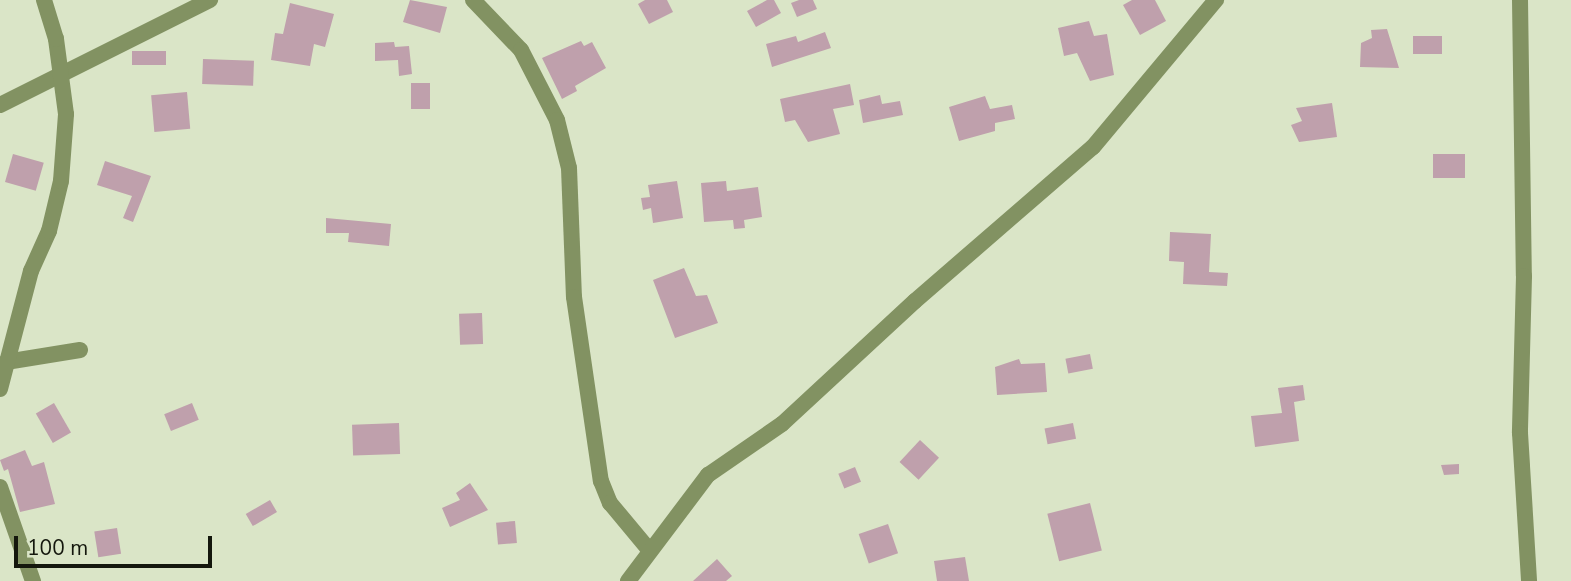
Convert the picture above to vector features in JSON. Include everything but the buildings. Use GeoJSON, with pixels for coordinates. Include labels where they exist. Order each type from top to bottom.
{"type":"FeatureCollection","features":[{"type":"Feature","properties":{"kind":"street"},"geometry":{"type":"LineString","coordinates":[[0,389],[61,181],[66,114],[62,75],[44,0]]}},
{"type":"Feature","properties":{"kind":"street"},"geometry":{"type":"LineString","coordinates":[[473,0],[521,50],[556,120],[569,168],[574,297],[601,481],[610,503],[650,551]]}},
{"type":"Feature","properties":{"kind":"street"},"geometry":{"type":"LineString","coordinates":[[628,581],[708,475],[782,424],[1093,147],[1216,0]]}},
{"type":"Feature","properties":{"kind":"street"},"geometry":{"type":"LineString","coordinates":[[1520,0],[1524,264],[1520,433],[1529,581]]}},
{"type":"Feature","properties":{"kind":"street"},"geometry":{"type":"LineString","coordinates":[[0,105],[204,2]]}},
{"type":"Feature","properties":{"kind":"street"},"geometry":{"type":"LineString","coordinates":[[6,362],[80,350]]}},
{"type":"Feature","properties":{"kind":"street"},"geometry":{"type":"LineString","coordinates":[[0,487],[33,581]]}}]}
